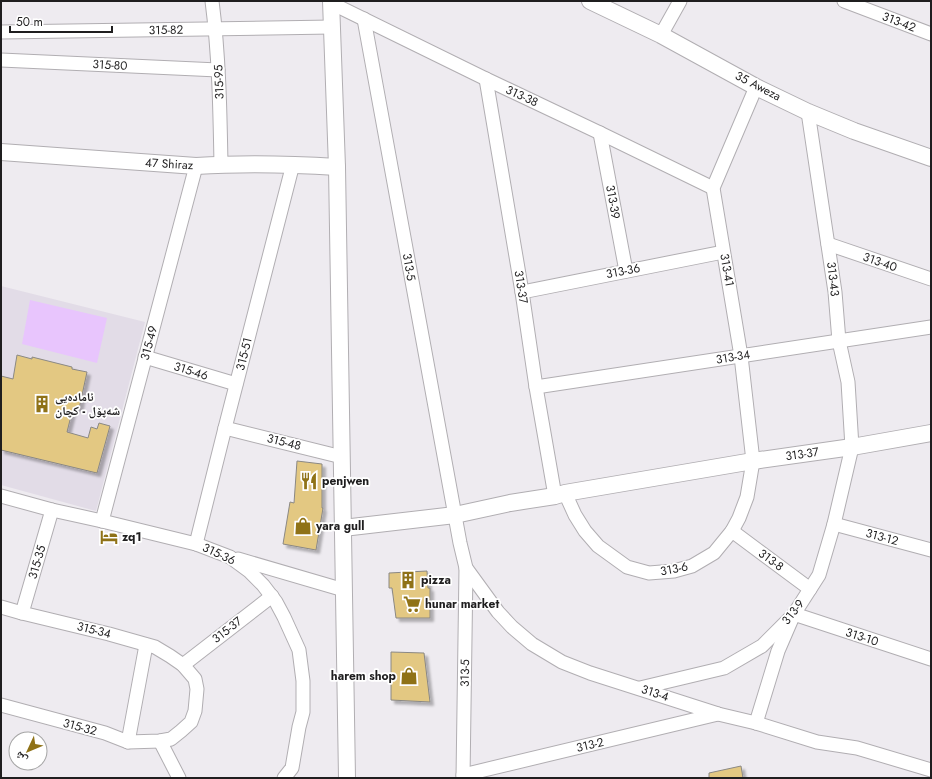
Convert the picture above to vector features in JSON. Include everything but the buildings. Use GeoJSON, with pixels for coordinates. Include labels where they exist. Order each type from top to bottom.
{"type":"FeatureCollection","features":[{"type":"Feature","properties":{"kind":"street","name":"315-95"},"geometry":{"type":"LineString","coordinates":[[212,1],[216,30],[221,164]]}},
{"type":"Feature","properties":{"kind":"street","name":"35 Aweza"},"geometry":{"type":"LineString","coordinates":[[590,1],[661,35],[808,112],[854,131],[931,158]]}},
{"type":"Feature","properties":{"kind":"street"},"geometry":{"type":"LineString","coordinates":[[661,35],[680,1]]}},
{"type":"Feature","properties":{"kind":"street","name":"313-42"},"geometry":{"type":"LineString","coordinates":[[846,1],[931,34]]}},
{"type":"Feature","properties":{"kind":"street"},"geometry":{"type":"LineString","coordinates":[[331,2],[342,457],[347,778]]}},
{"type":"Feature","properties":{"kind":"street","name":"313-38"},"geometry":{"type":"LineString","coordinates":[[331,2],[486,79],[713,188]]}},
{"type":"Feature","properties":{"kind":"street","name":"313-5"},"geometry":{"type":"LineString","coordinates":[[364,18],[455,515]]}},
{"type":"Feature","properties":{"kind":"street","name":"315-82"},"geometry":{"type":"LineString","coordinates":[[1,32],[216,30],[332,27]]}},
{"type":"Feature","properties":{"kind":"street","name":"315-80"},"geometry":{"type":"LineString","coordinates":[[1,60],[218,70]]}},
{"type":"Feature","properties":{"kind":"street","name":"313-37"},"geometry":{"type":"LineString","coordinates":[[486,79],[522,292],[536,388],[560,494]]}},
{"type":"Feature","properties":{"kind":"street"},"geometry":{"type":"LineString","coordinates":[[713,188],[756,86]]}},
{"type":"Feature","properties":{"kind":"street","name":"313-43"},"geometry":{"type":"LineString","coordinates":[[808,112],[835,292],[839,340],[848,382],[852,447]]}},
{"type":"Feature","properties":{"kind":"street","name":"313-39"},"geometry":{"type":"LineString","coordinates":[[600,133],[626,271]]}},
{"type":"Feature","properties":{"kind":"street","name":"47 Shiraz"},"geometry":{"type":"LineString","coordinates":[[1,152],[196,166],[221,164],[293,164],[336,167]]}},
{"type":"Feature","properties":{"kind":"street","name":"315-51"},"geometry":{"type":"LineString","coordinates":[[196,544],[293,164]]}},
{"type":"Feature","properties":{"kind":"street","name":"315-49"},"geometry":{"type":"LineString","coordinates":[[102,521],[196,166]]}},
{"type":"Feature","properties":{"kind":"street","name":"313-41"},"geometry":{"type":"LineString","coordinates":[[713,188],[741,356],[753,462]]}},
{"type":"Feature","properties":{"kind":"street","name":"313-40"},"geometry":{"type":"LineString","coordinates":[[828,244],[931,279]]}},
{"type":"Feature","properties":{"kind":"street","name":"313-36"},"geometry":{"type":"LineString","coordinates":[[522,292],[724,252]]}},
{"type":"Feature","properties":{"kind":"street","name":"313-34"},"geometry":{"type":"LineString","coordinates":[[536,388],[931,326]]}},
{"type":"Feature","properties":{"kind":"street","name":"315-46"},"geometry":{"type":"LineString","coordinates":[[146,357],[236,384]]}},
{"type":"Feature","properties":{"kind":"street","name":"315-48"},"geometry":{"type":"LineString","coordinates":[[225,428],[342,457]]}},
{"type":"Feature","properties":{"kind":"street","name":"313-37"},"geometry":{"type":"LineString","coordinates":[[343,528],[455,515],[560,494],[931,433]]}},
{"type":"Feature","properties":{"kind":"street","name":"313-9"},"geometry":{"type":"LineString","coordinates":[[639,688],[724,668],[762,646],[794,614],[819,575],[834,524],[852,447]]}},
{"type":"Feature","properties":{"kind":"street","name":"313-6"},"geometry":{"type":"LineString","coordinates":[[560,494],[585,531],[598,546],[627,567],[649,573],[674,571],[692,566],[714,553],[732,531],[747,497],[753,462]]}},
{"type":"Feature","properties":{"kind":"street","name":"315-36"},"geometry":{"type":"LineString","coordinates":[[1,496],[52,510],[196,544],[230,557],[249,570],[263,584],[276,602],[299,650],[303,681],[303,712],[288,773]]}},
{"type":"Feature","properties":{"kind":"street","name":"315-35"},"geometry":{"type":"LineString","coordinates":[[22,613],[52,510]]}},
{"type":"Feature","properties":{"kind":"street","name":"313-4"},"geometry":{"type":"LineString","coordinates":[[455,515],[466,568],[498,612],[512,627],[532,644],[562,662],[590,673],[718,714],[756,723],[817,742],[857,748],[931,770]]}},
{"type":"Feature","properties":{"kind":"street","name":"313-12"},"geometry":{"type":"LineString","coordinates":[[834,524],[931,550]]}},
{"type":"Feature","properties":{"kind":"street","name":"313-8"},"geometry":{"type":"LineString","coordinates":[[732,531],[810,589]]}},
{"type":"Feature","properties":{"kind":"street"},"geometry":{"type":"LineString","coordinates":[[230,557],[344,590]]}},
{"type":"Feature","properties":{"kind":"street","name":"313-5"},"geometry":{"type":"LineString","coordinates":[[463,776],[466,568]]}},
{"type":"Feature","properties":{"kind":"street","name":"315-37"},"geometry":{"type":"LineString","coordinates":[[183,665],[272,596]]}},
{"type":"Feature","properties":{"kind":"street","name":"315-34"},"geometry":{"type":"LineString","coordinates":[[1,607],[146,644],[155,647],[183,665],[195,680],[197,689],[195,711],[191,722],[181,731],[170,739],[160,741]]}},
{"type":"Feature","properties":{"kind":"street"},"geometry":{"type":"LineString","coordinates":[[756,723],[778,651],[794,614]]}},
{"type":"Feature","properties":{"kind":"street","name":"313-10"},"geometry":{"type":"LineString","coordinates":[[794,614],[931,659]]}},
{"type":"Feature","properties":{"kind":"street"},"geometry":{"type":"LineString","coordinates":[[128,742],[146,644]]}},
{"type":"Feature","properties":{"kind":"street","name":"315-32"},"geometry":{"type":"LineString","coordinates":[[1,705],[105,734],[128,742],[160,741]]}},
{"type":"Feature","properties":{"kind":"street","name":"313-2"},"geometry":{"type":"LineString","coordinates":[[463,776],[718,714]]}},
{"type":"Feature","properties":{"kind":"street"},"geometry":{"type":"LineString","coordinates":[[160,741],[179,778]]}},
{"type":"Feature","properties":{"kind":"shaded area"},"geometry":{"type":"Polygon","coordinates":[[[1,286],[145,322],[96,511],[1,485],[1,286]]]}},
{"type":"Feature","properties":{"kind":"shaded area"},"geometry":{"type":"Polygon","coordinates":[[[30,300],[107,318],[97,363],[22,344],[30,300]]]}},
{"type":"Feature","properties":{"kind":"place","name":"ئامادەیی شەپۆل - کچان"},"geometry":{"type":"Point","coordinates":[42,404]}},
{"type":"Feature","properties":{"kind":"place","name":"penjwen"},"geometry":{"type":"Point","coordinates":[309,481]}},
{"type":"Feature","properties":{"kind":"place","name":"yara gull"},"geometry":{"type":"Point","coordinates":[303,526]}},
{"type":"Feature","properties":{"kind":"place","name":"zq1"},"geometry":{"type":"Point","coordinates":[109,537]}},
{"type":"Feature","properties":{"kind":"place","name":"pizza"},"geometry":{"type":"Point","coordinates":[408,580]}},
{"type":"Feature","properties":{"kind":"place","name":"hunar market"},"geometry":{"type":"Point","coordinates":[412,604]}},
{"type":"Feature","properties":{"kind":"place","name":"harem shop"},"geometry":{"type":"Point","coordinates":[409,676]}}]}
